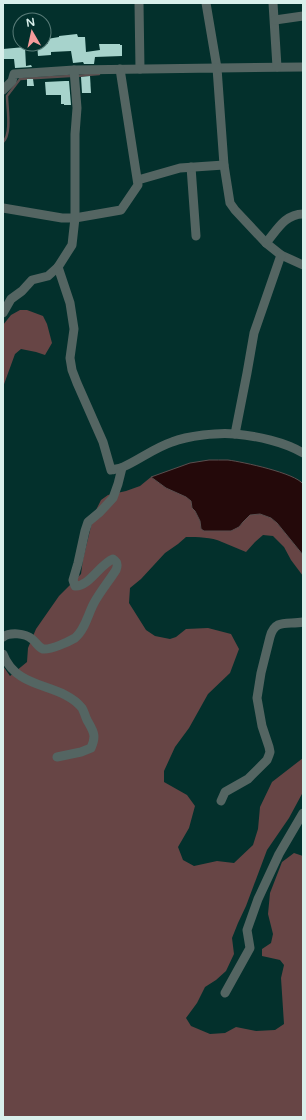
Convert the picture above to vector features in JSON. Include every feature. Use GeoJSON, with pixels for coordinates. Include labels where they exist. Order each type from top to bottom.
{"type":"FeatureCollection","features":[{"type":"Feature","properties":{"kind":"street"},"geometry":{"type":"LineString","coordinates":[[139,3],[140,69]]}},
{"type":"Feature","properties":{"kind":"street"},"geometry":{"type":"LineString","coordinates":[[206,3],[217,68],[224,165],[230,203],[266,243],[281,255],[303,265]]}},
{"type":"Feature","properties":{"kind":"street"},"geometry":{"type":"LineString","coordinates":[[273,3],[277,67]]}},
{"type":"Feature","properties":{"kind":"street"},"geometry":{"type":"LineString","coordinates":[[275,20],[303,16]]}},
{"type":"Feature","properties":{"kind":"street"},"geometry":{"type":"LineString","coordinates":[[3,90],[12,81],[14,74],[74,70],[303,67]]}},
{"type":"Feature","properties":{"kind":"street"},"geometry":{"type":"LineString","coordinates":[[3,208],[62,218],[75,218],[121,210],[138,184],[138,180],[120,69]]}},
{"type":"Feature","properties":{"kind":"street"},"geometry":{"type":"LineString","coordinates":[[3,313],[11,299],[22,291],[32,280],[48,276],[58,267],[72,245],[75,218],[75,134],[77,108],[74,70]]}},
{"type":"Feature","properties":{"kind":"street"},"geometry":{"type":"LineString","coordinates":[[138,180],[180,168],[224,165]]}},
{"type":"Feature","properties":{"kind":"street"},"geometry":{"type":"LineString","coordinates":[[191,167],[196,236]]}},
{"type":"Feature","properties":{"kind":"street"},"geometry":{"type":"LineString","coordinates":[[266,243],[285,220],[297,214],[303,214]]}},
{"type":"Feature","properties":{"kind":"street"},"geometry":{"type":"LineString","coordinates":[[235,434],[254,333],[281,255]]}},
{"type":"Feature","properties":{"kind":"street"},"geometry":{"type":"LineString","coordinates":[[58,267],[70,303],[74,329],[70,358],[72,370],[103,442],[111,470],[122,468],[172,442],[191,437],[213,434],[235,434],[277,442],[295,448],[303,453]]}},
{"type":"Feature","properties":{"kind":"street"},"geometry":{"type":"LineString","coordinates":[[3,637],[12,633],[24,635],[31,637],[39,647],[49,649],[75,638],[80,632],[93,605],[118,565],[113,559],[108,561],[85,583],[75,586],[73,580],[85,531],[88,522],[113,498],[122,468]]}},
{"type":"Feature","properties":{"kind":"street"},"geometry":{"type":"LineString","coordinates":[[221,801],[225,792],[248,779],[267,760],[270,752],[268,741],[262,726],[257,698],[261,673],[272,631],[277,625],[303,622]]}},
{"type":"Feature","properties":{"kind":"street"},"geometry":{"type":"LineString","coordinates":[[3,654],[11,669],[24,678],[65,695],[74,700],[83,709],[93,730],[94,740],[91,748],[81,752],[57,757]]}},
{"type":"Feature","properties":{"kind":"street"},"geometry":{"type":"LineString","coordinates":[[225,992],[250,948],[247,930],[258,898],[279,854],[303,813]]}},
{"type":"Feature","properties":{"kind":"shaded area"},"geometry":{"type":"Polygon","coordinates":[[[20,310],[27,310],[43,316],[47,324],[52,343],[45,355],[21,349],[15,354],[3,387],[3,325],[11,315],[20,310]]]}},
{"type":"Feature","properties":{"kind":"shaded area"},"geometry":{"type":"Polygon","coordinates":[[[209,460],[228,460],[280,472],[298,480],[303,484],[303,555],[277,523],[271,518],[260,514],[250,515],[239,527],[231,531],[204,531],[201,529],[200,521],[192,508],[191,501],[186,497],[166,488],[151,477],[190,463],[209,460]]]}},
{"type":"Feature","properties":{"kind":"shaded area"},"geometry":{"type":"Polygon","coordinates":[[[151,477],[166,488],[186,496],[191,501],[192,508],[200,521],[201,529],[239,527],[250,515],[260,514],[271,518],[277,523],[303,555],[303,576],[291,560],[284,547],[273,536],[263,535],[246,552],[213,539],[186,537],[165,553],[141,579],[130,588],[129,603],[146,630],[155,636],[170,639],[176,637],[186,629],[208,628],[231,634],[239,649],[230,673],[208,694],[189,728],[175,747],[164,771],[164,782],[187,795],[195,806],[189,828],[178,847],[183,860],[194,866],[217,861],[234,863],[253,845],[258,829],[260,807],[272,782],[303,758],[303,792],[289,818],[267,850],[232,938],[234,954],[226,971],[205,987],[197,1003],[186,1018],[191,1026],[210,1034],[225,1033],[236,1027],[256,1031],[275,1030],[284,1024],[281,978],[284,965],[280,960],[262,956],[262,949],[271,943],[273,934],[268,914],[270,893],[282,862],[294,853],[303,856],[303,1117],[3,1117],[3,666],[10,676],[27,662],[28,648],[36,629],[59,596],[81,574],[83,559],[94,514],[101,500],[108,495],[140,486],[151,477]]]}},
{"type":"Feature","properties":{"kind":"building"},"geometry":{"type":"Polygon","coordinates":[[[77,34],[78,37],[85,37],[86,52],[100,50],[99,44],[120,44],[122,45],[122,56],[95,57],[94,64],[84,64],[83,62],[73,63],[71,51],[52,52],[52,38],[77,34]]]}},
{"type":"Feature","properties":{"kind":"building"},"geometry":{"type":"Polygon","coordinates":[[[12,48],[12,52],[25,52],[26,66],[31,65],[32,67],[15,68],[14,59],[3,59],[3,49],[12,48]]]}},
{"type":"Feature","properties":{"kind":"building"},"geometry":{"type":"Polygon","coordinates":[[[38,52],[51,52],[51,55],[38,56],[38,52]]]}},
{"type":"Feature","properties":{"kind":"building"},"geometry":{"type":"Polygon","coordinates":[[[90,76],[91,93],[82,93],[81,77],[90,76]]]}},
{"type":"Feature","properties":{"kind":"building"},"geometry":{"type":"Polygon","coordinates":[[[27,79],[33,79],[34,86],[27,86],[27,79]]]}},
{"type":"Feature","properties":{"kind":"building"},"geometry":{"type":"Polygon","coordinates":[[[69,81],[71,105],[61,104],[61,95],[46,95],[45,82],[69,81]]]}},
{"type":"Feature","properties":{"kind":"waterway"},"geometry":{"type":"LineString","coordinates":[[77,76],[99,74]]}},
{"type":"Feature","properties":{"kind":"waterway"},"geometry":{"type":"LineString","coordinates":[[3,142],[6,138],[8,127],[7,96],[20,79],[70,76]]}}]}
